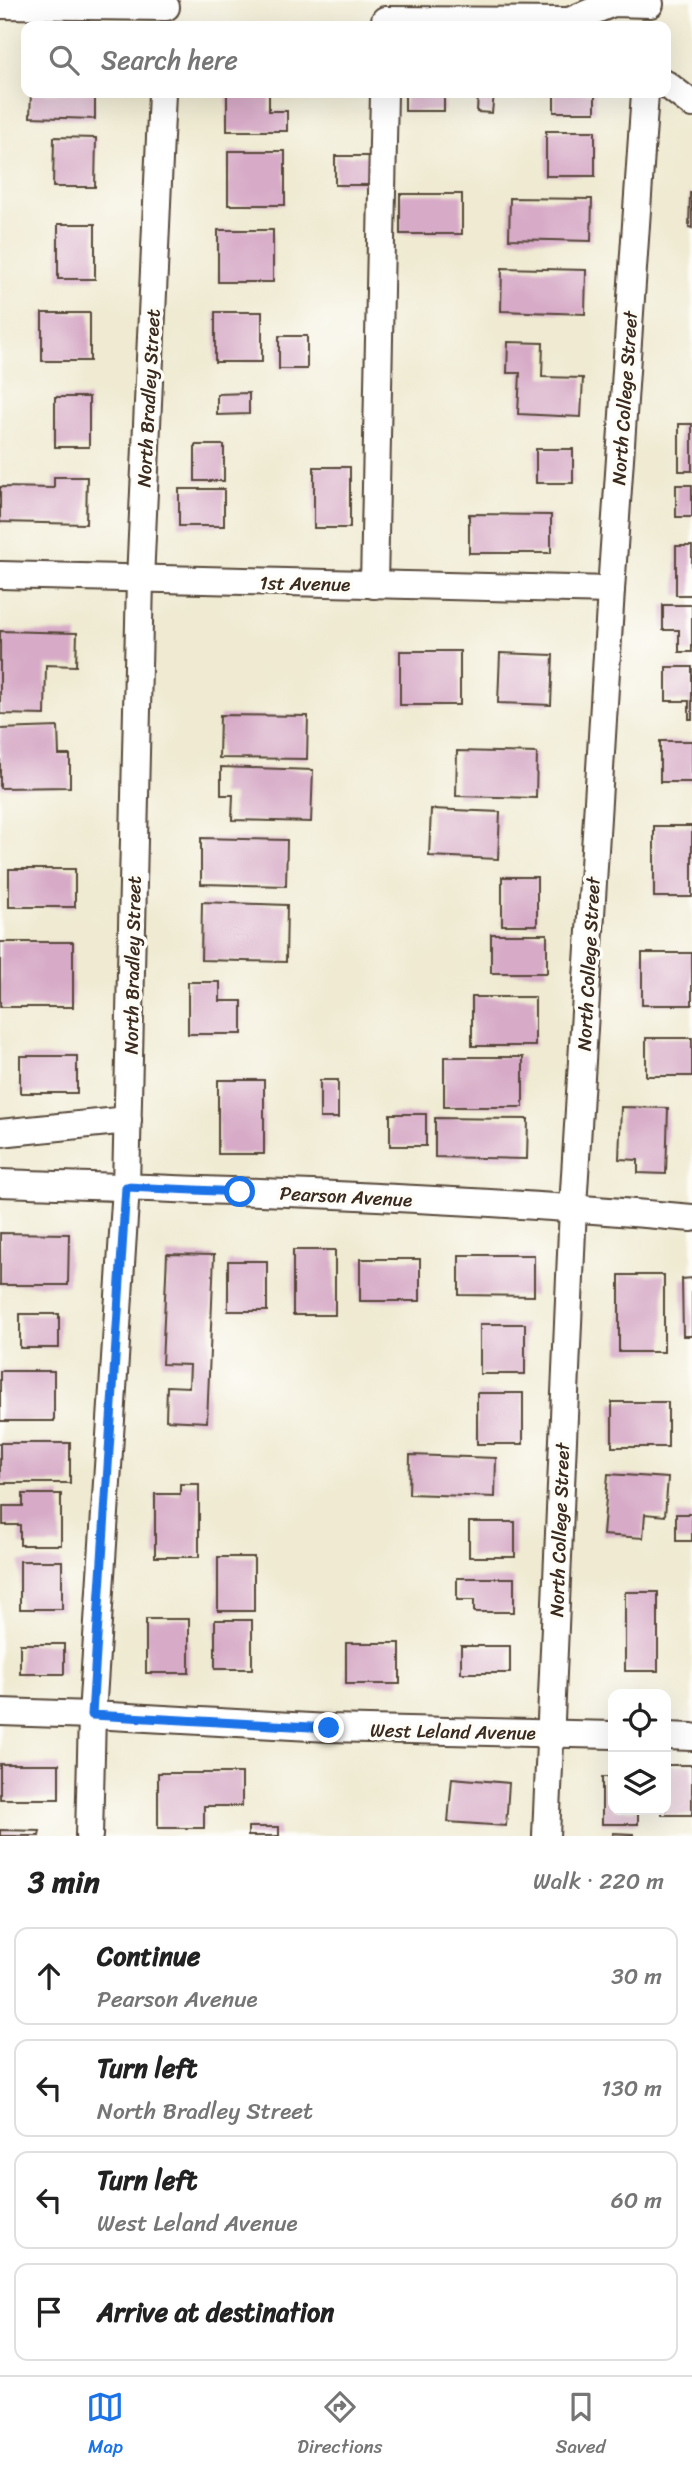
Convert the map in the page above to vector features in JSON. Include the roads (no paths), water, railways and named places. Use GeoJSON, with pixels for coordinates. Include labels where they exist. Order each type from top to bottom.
{"type":"FeatureCollection","features":[{"type":"Feature","properties":{"kind":"street"},"geometry":{"type":"LineString","coordinates":[[569,21],[612,1],[650,10]]}},
{"type":"Feature","properties":{"kind":"street"},"geometry":{"type":"LineString","coordinates":[[0,5],[166,11]]}},
{"type":"Feature","properties":{"kind":"street"},"geometry":{"type":"LineString","coordinates":[[671,88],[692,104]]}},
{"type":"Feature","properties":{"kind":"street","name":"North Bradley Street"},"geometry":{"type":"LineString","coordinates":[[89,1836],[92,1715],[126,1187],[140,580],[162,98]]}},
{"type":"Feature","properties":{"kind":"street"},"geometry":{"type":"LineString","coordinates":[[374,585],[384,98]]}},
{"type":"Feature","properties":{"kind":"street","name":"North College Street"},"geometry":{"type":"LineString","coordinates":[[546,1836],[573,1207],[645,98]]}},
{"type":"Feature","properties":{"kind":"street","name":"1st Avenue"},"geometry":{"type":"LineString","coordinates":[[0,576],[611,590]]}},
{"type":"Feature","properties":{"kind":"street"},"geometry":{"type":"LineString","coordinates":[[0,1133],[128,1120]]}},
{"type":"Feature","properties":{"kind":"street","name":"Pearson Avenue"},"geometry":{"type":"LineString","coordinates":[[0,1183],[573,1207],[692,1218]]}},
{"type":"Feature","properties":{"kind":"street","name":"West Leland Avenue"},"geometry":{"type":"LineString","coordinates":[[0,1712],[329,1728],[608,1735]]}},
{"type":"Feature","properties":{"kind":"street"},"geometry":{"type":"LineString","coordinates":[[671,1736],[692,1737]]}}]}
